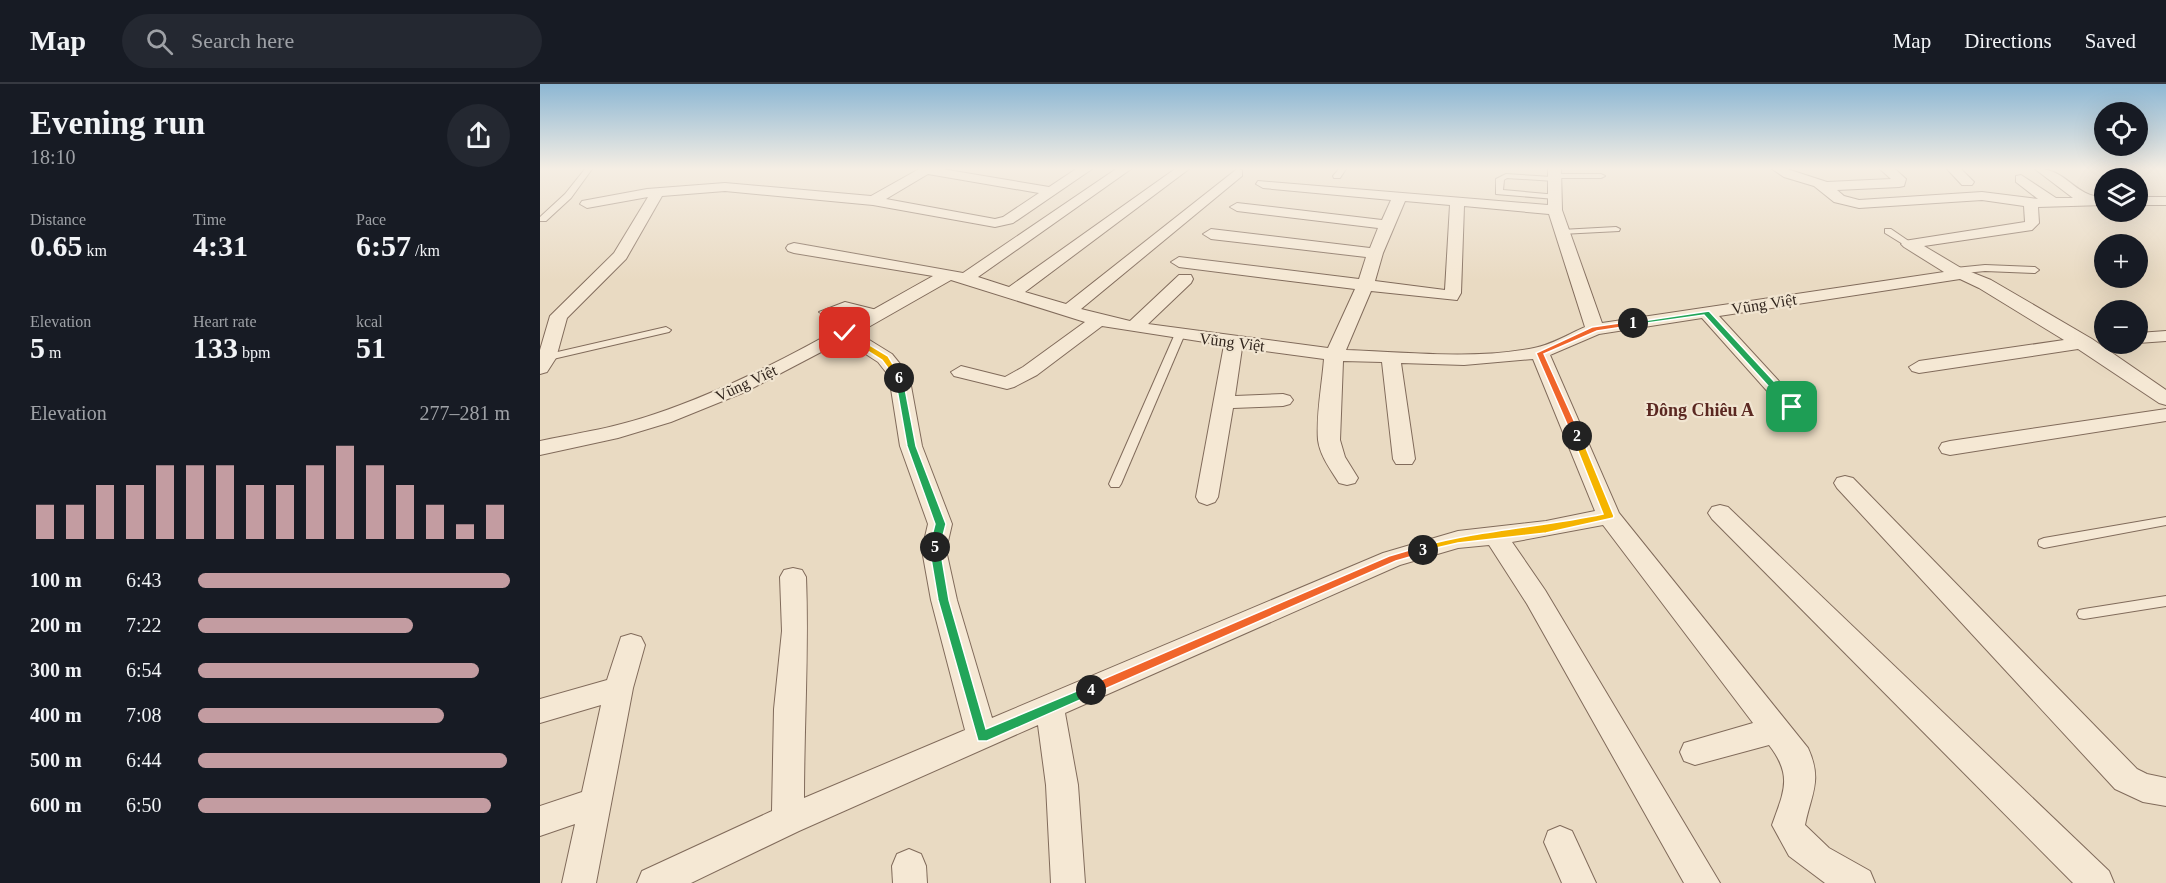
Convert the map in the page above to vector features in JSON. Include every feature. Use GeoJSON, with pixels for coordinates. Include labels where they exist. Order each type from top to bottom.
{"type":"FeatureCollection","features":[{"type":"Feature","properties":{"kind":"street"},"geometry":{"type":"LineString","coordinates":[[542,362],[559,316],[620,256],[650,206]]}},
{"type":"Feature","properties":{"kind":"street"},"geometry":{"type":"LineString","coordinates":[[902,206],[995,223],[1008,220],[1029,206]]}},
{"type":"Feature","properties":{"kind":"street"},"geometry":{"type":"LineString","coordinates":[[794,248],[958,276],[1066,206]]}},
{"type":"Feature","properties":{"kind":"street"},"geometry":{"type":"LineString","coordinates":[[1012,293],[1132,206]]}},
{"type":"Feature","properties":{"kind":"street"},"geometry":{"type":"LineString","coordinates":[[1069,310],[1196,206]]}},
{"type":"Feature","properties":{"kind":"street"},"geometry":{"type":"LineString","coordinates":[[1347,478],[1334,457],[1329,440],[1334,355],[1365,286],[1375,253],[1396,206]]}},
{"type":"Feature","properties":{"kind":"street"},"geometry":{"type":"LineString","coordinates":[[1179,262],[1451,296],[1454,293],[1457,206]]}},
{"type":"Feature","properties":{"kind":"street"},"geometry":{"type":"LineString","coordinates":[[1555,206],[1561,232],[1595,329]]}},
{"type":"Feature","properties":{"kind":"street"},"geometry":{"type":"LineString","coordinates":[[1909,244],[2027,227],[2031,223],[2031,206]]}},
{"type":"Feature","properties":{"kind":"street"},"geometry":{"type":"LineString","coordinates":[[1238,207],[1388,225]]}},
{"type":"Feature","properties":{"kind":"street"},"geometry":{"type":"LineString","coordinates":[[1211,234],[1375,253]]}},
{"type":"Feature","properties":{"kind":"street"},"geometry":{"type":"LineString","coordinates":[[1909,244],[1958,273],[1985,284],[2166,399]]}},
{"type":"Feature","properties":{"kind":"street","name":"Vũng Việt"},"geometry":{"type":"LineString","coordinates":[[540,448],[662,419],[762,376],[958,276],[1099,320],[1179,336],[1334,355],[1464,359],[1540,353],[1595,329],[1958,273]]}},
{"type":"Feature","properties":{"kind":"street"},"geometry":{"type":"LineString","coordinates":[[1134,327],[1185,279]]}},
{"type":"Feature","properties":{"kind":"street"},"geometry":{"type":"LineString","coordinates":[[1706,312],[1792,407]]}},
{"type":"Feature","properties":{"kind":"street"},"geometry":{"type":"LineString","coordinates":[[961,372],[1007,383],[1030,371],[1099,320]]}},
{"type":"Feature","properties":{"kind":"street"},"geometry":{"type":"LineString","coordinates":[[845,333],[885,358],[899,375],[911,446],[940,524],[934,550],[944,600],[982,737]]}},
{"type":"Feature","properties":{"kind":"street"},"geometry":{"type":"LineString","coordinates":[[2148,337],[2166,336]]}},
{"type":"Feature","properties":{"kind":"street"},"geometry":{"type":"LineString","coordinates":[[1207,497],[1234,342]]}},
{"type":"Feature","properties":{"kind":"street"},"geometry":{"type":"LineString","coordinates":[[1919,367],[2094,342]]}},
{"type":"Feature","properties":{"kind":"street"},"geometry":{"type":"LineString","coordinates":[[1540,353],[1609,516],[1797,758],[1801,772],[1801,788],[1788,825],[1793,838],[1809,854],[1858,883]]}},
{"type":"Feature","properties":{"kind":"street"},"geometry":{"type":"LineString","coordinates":[[1391,358],[1404,459]]}},
{"type":"Feature","properties":{"kind":"street"},"geometry":{"type":"LineString","coordinates":[[1224,402],[1283,400]]}},
{"type":"Feature","properties":{"kind":"street"},"geometry":{"type":"LineString","coordinates":[[1950,448],[2166,415]]}},
{"type":"Feature","properties":{"kind":"street"},"geometry":{"type":"LineString","coordinates":[[1845,483],[2126,779],[2143,788],[2166,792]]}},
{"type":"Feature","properties":{"kind":"street"},"geometry":{"type":"LineString","coordinates":[[1720,513],[2090,881]]}},
{"type":"Feature","properties":{"kind":"street"},"geometry":{"type":"LineString","coordinates":[[654,883],[788,820],[1392,559],[1458,540],[1546,529],[1609,516]]}},
{"type":"Feature","properties":{"kind":"street"},"geometry":{"type":"LineString","coordinates":[[1496,536],[1536,597],[1703,883]]}},
{"type":"Feature","properties":{"kind":"street"},"geometry":{"type":"LineString","coordinates":[[788,820],[789,709],[795,631],[794,578]]}},
{"type":"Feature","properties":{"kind":"street"},"geometry":{"type":"LineString","coordinates":[[579,883],[619,688],[632,645]]}},
{"type":"Feature","properties":{"kind":"street"},"geometry":{"type":"LineString","coordinates":[[540,711],[619,688]]}},
{"type":"Feature","properties":{"kind":"street"},"geometry":{"type":"LineString","coordinates":[[1050,708],[1062,785],[1068,883]]}},
{"type":"Feature","properties":{"kind":"street"},"geometry":{"type":"LineString","coordinates":[[1695,752],[1776,730]]}},
{"type":"Feature","properties":{"kind":"street"},"geometry":{"type":"LineString","coordinates":[[540,821],[596,802]]}},
{"type":"Feature","properties":{"kind":"street"},"geometry":{"type":"LineString","coordinates":[[1560,842],[1579,883]]}},
{"type":"Feature","properties":{"kind":"lane"},"geometry":{"type":"LineString","coordinates":[[543,219],[557,206]]}},
{"type":"Feature","properties":{"kind":"lane"},"geometry":{"type":"LineString","coordinates":[[1561,232],[1617,229]]}},
{"type":"Feature","properties":{"kind":"lane"},"geometry":{"type":"LineString","coordinates":[[1888,231],[1909,244]]}},
{"type":"Feature","properties":{"kind":"lane"},"geometry":{"type":"LineString","coordinates":[[1958,273],[1985,268],[2035,270]]}},
{"type":"Feature","properties":{"kind":"lane"},"geometry":{"type":"LineString","coordinates":[[824,312],[845,304],[882,314]]}},
{"type":"Feature","properties":{"kind":"lane"},"geometry":{"type":"LineString","coordinates":[[542,362],[666,330]]}},
{"type":"Feature","properties":{"kind":"lane"},"geometry":{"type":"LineString","coordinates":[[1115,484],[1179,336]]}},
{"type":"Feature","properties":{"kind":"lane"},"geometry":{"type":"LineString","coordinates":[[2044,543],[2166,521]]}},
{"type":"Feature","properties":{"kind":"lane"},"geometry":{"type":"LineString","coordinates":[[2084,614],[2166,601]]}},
{"type":"Feature","properties":{"kind":"district","name":"Đông Chiêu A"},"geometry":{"type":"Point","coordinates":[1700,410]}},
{"type":"Feature","properties":{"kind":"route"},"geometry":{"type":"LineString","coordinates":[[845,333],[885,358],[899,375],[911,446],[940,524],[934,550],[944,600],[982,737],[1392,559],[1458,540],[1546,529],[1609,516],[1540,353],[1595,329],[1706,312],[1792,407]]}}]}
